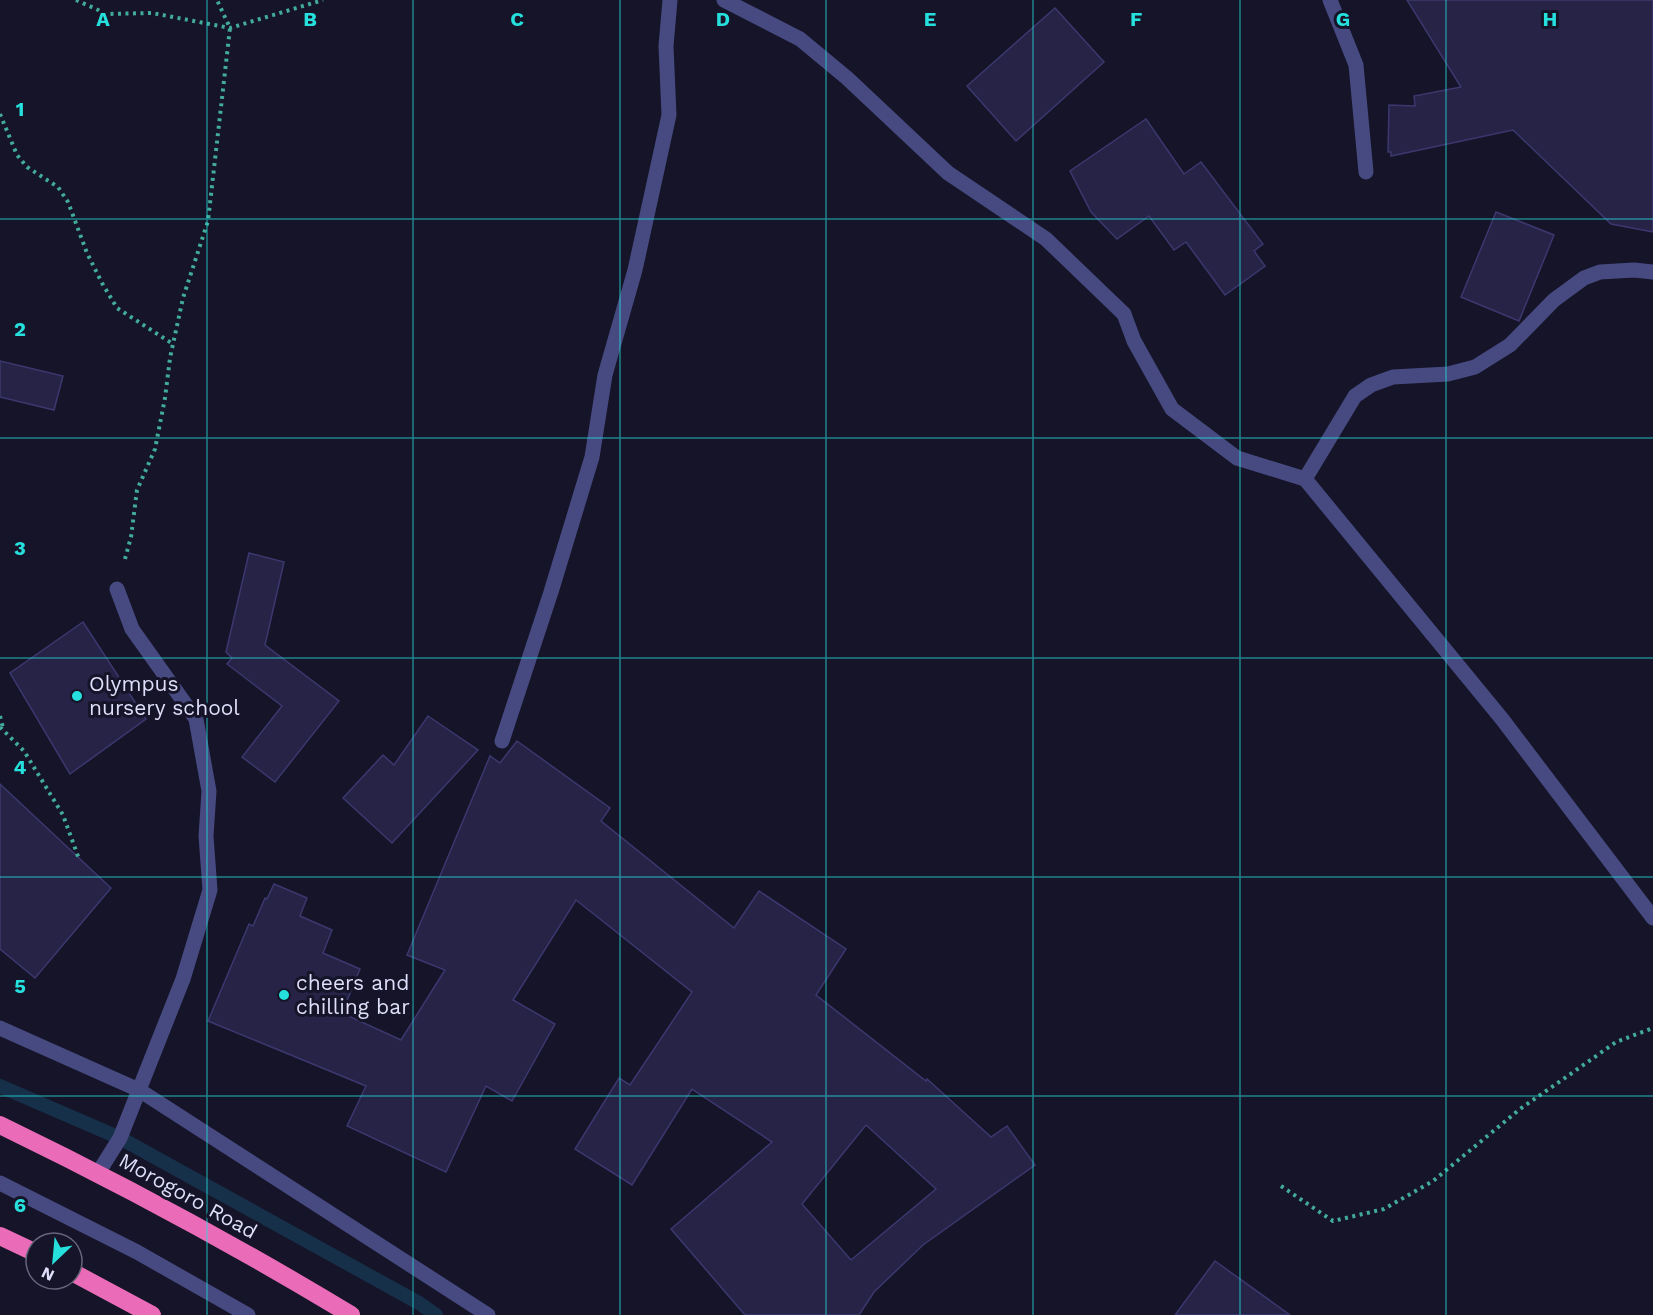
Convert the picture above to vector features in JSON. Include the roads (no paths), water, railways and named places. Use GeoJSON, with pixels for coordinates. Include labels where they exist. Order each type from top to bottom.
{"type":"FeatureCollection","features":[{"type":"Feature","properties":{"kind":"highway","name":"Morogoro Road"},"geometry":{"type":"LineString","coordinates":[[0,1125],[210,1232],[351,1315]]}},
{"type":"Feature","properties":{"kind":"highway"},"geometry":{"type":"LineString","coordinates":[[0,1236],[24,1247]]}},
{"type":"Feature","properties":{"kind":"highway"},"geometry":{"type":"LineString","coordinates":[[84,1278],[152,1315]]}},
{"type":"Feature","properties":{"kind":"street"},"geometry":{"type":"LineString","coordinates":[[502,741],[592,457],[605,375],[635,270],[669,116],[666,46],[670,0]]}},
{"type":"Feature","properties":{"kind":"street"},"geometry":{"type":"LineString","coordinates":[[724,0],[800,39],[847,78],[948,172],[1046,239],[1124,314],[1134,342],[1172,408],[1237,458],[1305,479],[1502,719],[1653,918]]}},
{"type":"Feature","properties":{"kind":"street"},"geometry":{"type":"LineString","coordinates":[[1330,0],[1356,65],[1366,172]]}},
{"type":"Feature","properties":{"kind":"street"},"geometry":{"type":"LineString","coordinates":[[1305,479],[1355,396],[1371,385],[1393,376],[1448,374],[1475,367],[1510,345],[1554,300],[1584,278],[1600,272],[1634,270],[1653,272]]}},
{"type":"Feature","properties":{"kind":"street"},"geometry":{"type":"LineString","coordinates":[[98,1173],[120,1138],[183,979],[210,890],[206,836],[209,791],[196,719],[132,629],[117,588]]}},
{"type":"Feature","properties":{"kind":"street"},"geometry":{"type":"LineString","coordinates":[[0,1028],[139,1090],[488,1315]]}},
{"type":"Feature","properties":{"kind":"street"},"geometry":{"type":"LineString","coordinates":[[0,1183],[137,1252],[248,1315]]}},
{"type":"Feature","properties":{"kind":"waterway"},"geometry":{"type":"LineString","coordinates":[[0,1086],[120,1138],[419,1303],[436,1315]]}},
{"type":"Feature","properties":{"kind":"place","name":"Olympus nursery school"},"geometry":{"type":"Point","coordinates":[77,696]}},
{"type":"Feature","properties":{"kind":"place","name":"cheers and chilling bar"},"geometry":{"type":"Point","coordinates":[284,995]}}]}
